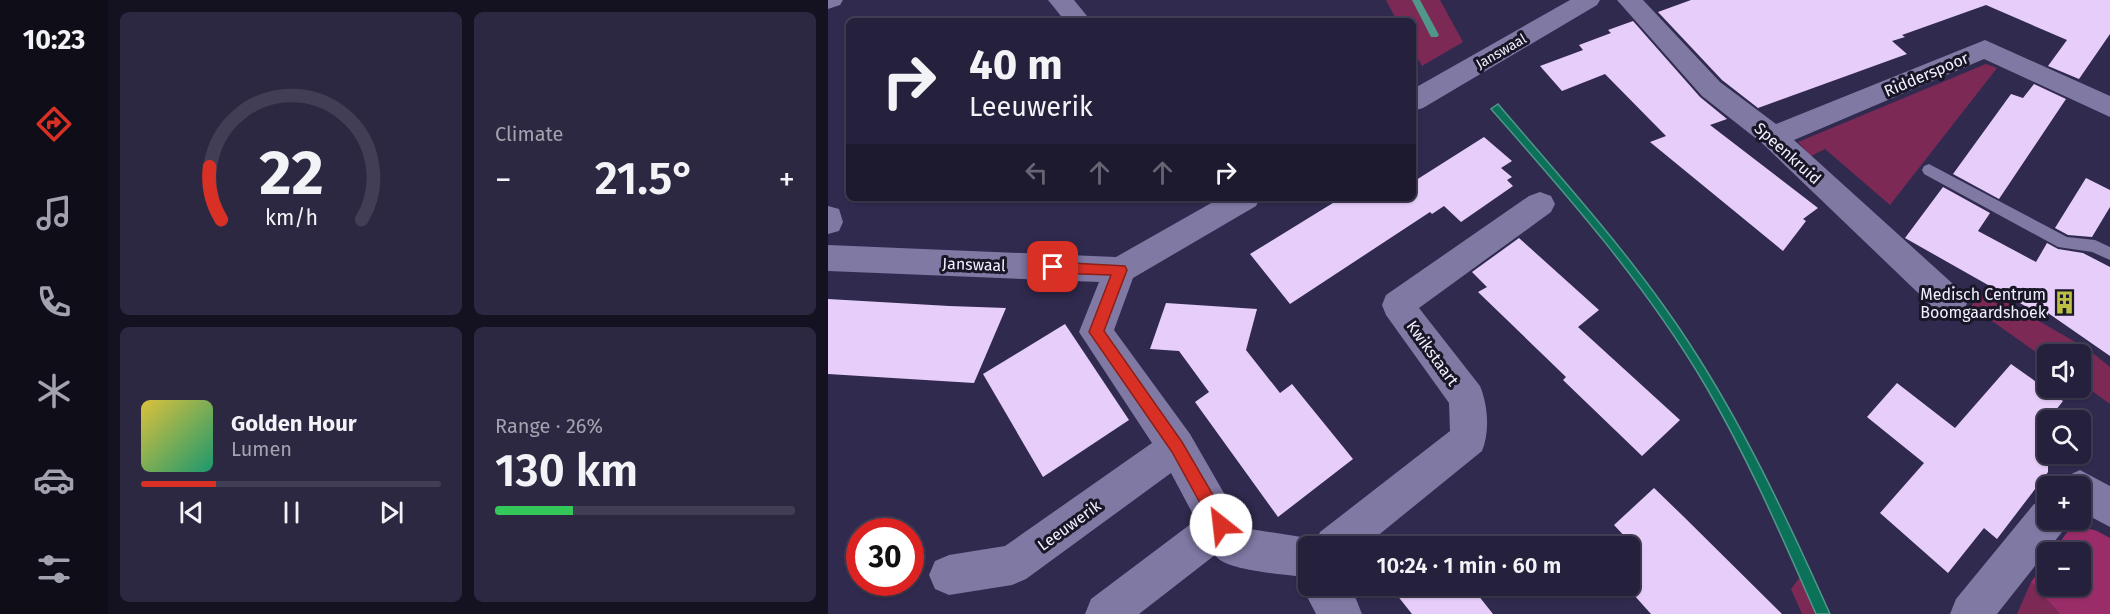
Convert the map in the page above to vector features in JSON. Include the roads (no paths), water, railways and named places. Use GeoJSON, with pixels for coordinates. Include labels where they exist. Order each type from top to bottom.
{"type":"FeatureCollection","features":[{"type":"Feature","properties":{"kind":"street"},"geometry":{"type":"LineString","coordinates":[[1060,0],[1076,18]]}},
{"type":"Feature","properties":{"kind":"street","name":"Janswaal"},"geometry":{"type":"LineString","coordinates":[[1416,100],[1588,0]]}},
{"type":"Feature","properties":{"kind":"street","name":"Speenkruid"},"geometry":{"type":"LineString","coordinates":[[1629,0],[1710,89],[1773,137],[1951,303]]}},
{"type":"Feature","properties":{"kind":"street","name":"Ridderspoor"},"geometry":{"type":"LineString","coordinates":[[1773,137],[1985,49],[2110,107]]}},
{"type":"Feature","properties":{"kind":"street"},"geometry":{"type":"LineString","coordinates":[[1240,201],[1120,270],[1096,332],[1177,447],[1227,535],[1298,555]]}},
{"type":"Feature","properties":{"kind":"street","name":"Kwikstaart"},"geometry":{"type":"LineString","coordinates":[[1347,536],[1469,439],[1467,398],[1398,305],[1540,204]]}},
{"type":"Feature","properties":{"kind":"street","name":"Janswaal"},"geometry":{"type":"LineString","coordinates":[[828,258],[1120,270]]}},
{"type":"Feature","properties":{"kind":"street","name":"Leeuwerik"},"geometry":{"type":"LineString","coordinates":[[949,575],[1012,565],[1177,447]]}},
{"type":"Feature","properties":{"kind":"street"},"geometry":{"type":"LineString","coordinates":[[2091,496],[2110,508]]}},
{"type":"Feature","properties":{"kind":"street"},"geometry":{"type":"LineString","coordinates":[[1971,614],[2038,530]]}},
{"type":"Feature","properties":{"kind":"street"},"geometry":{"type":"LineString","coordinates":[[1106,614],[1227,535]]}},
{"type":"Feature","properties":{"kind":"street"},"geometry":{"type":"LineString","coordinates":[[1329,596],[1341,614]]}},
{"type":"Feature","properties":{"kind":"lane"},"geometry":{"type":"LineString","coordinates":[[1929,170],[2064,243],[2095,246],[2110,254]]}},
{"type":"Feature","properties":{"kind":"waterway"},"geometry":{"type":"LineString","coordinates":[[1416,0],[1434,35]]}},
{"type":"Feature","properties":{"kind":"place","name":"Medisch Centrum Boomgaardshoek"},"geometry":{"type":"Point","coordinates":[2064,303]}}]}
